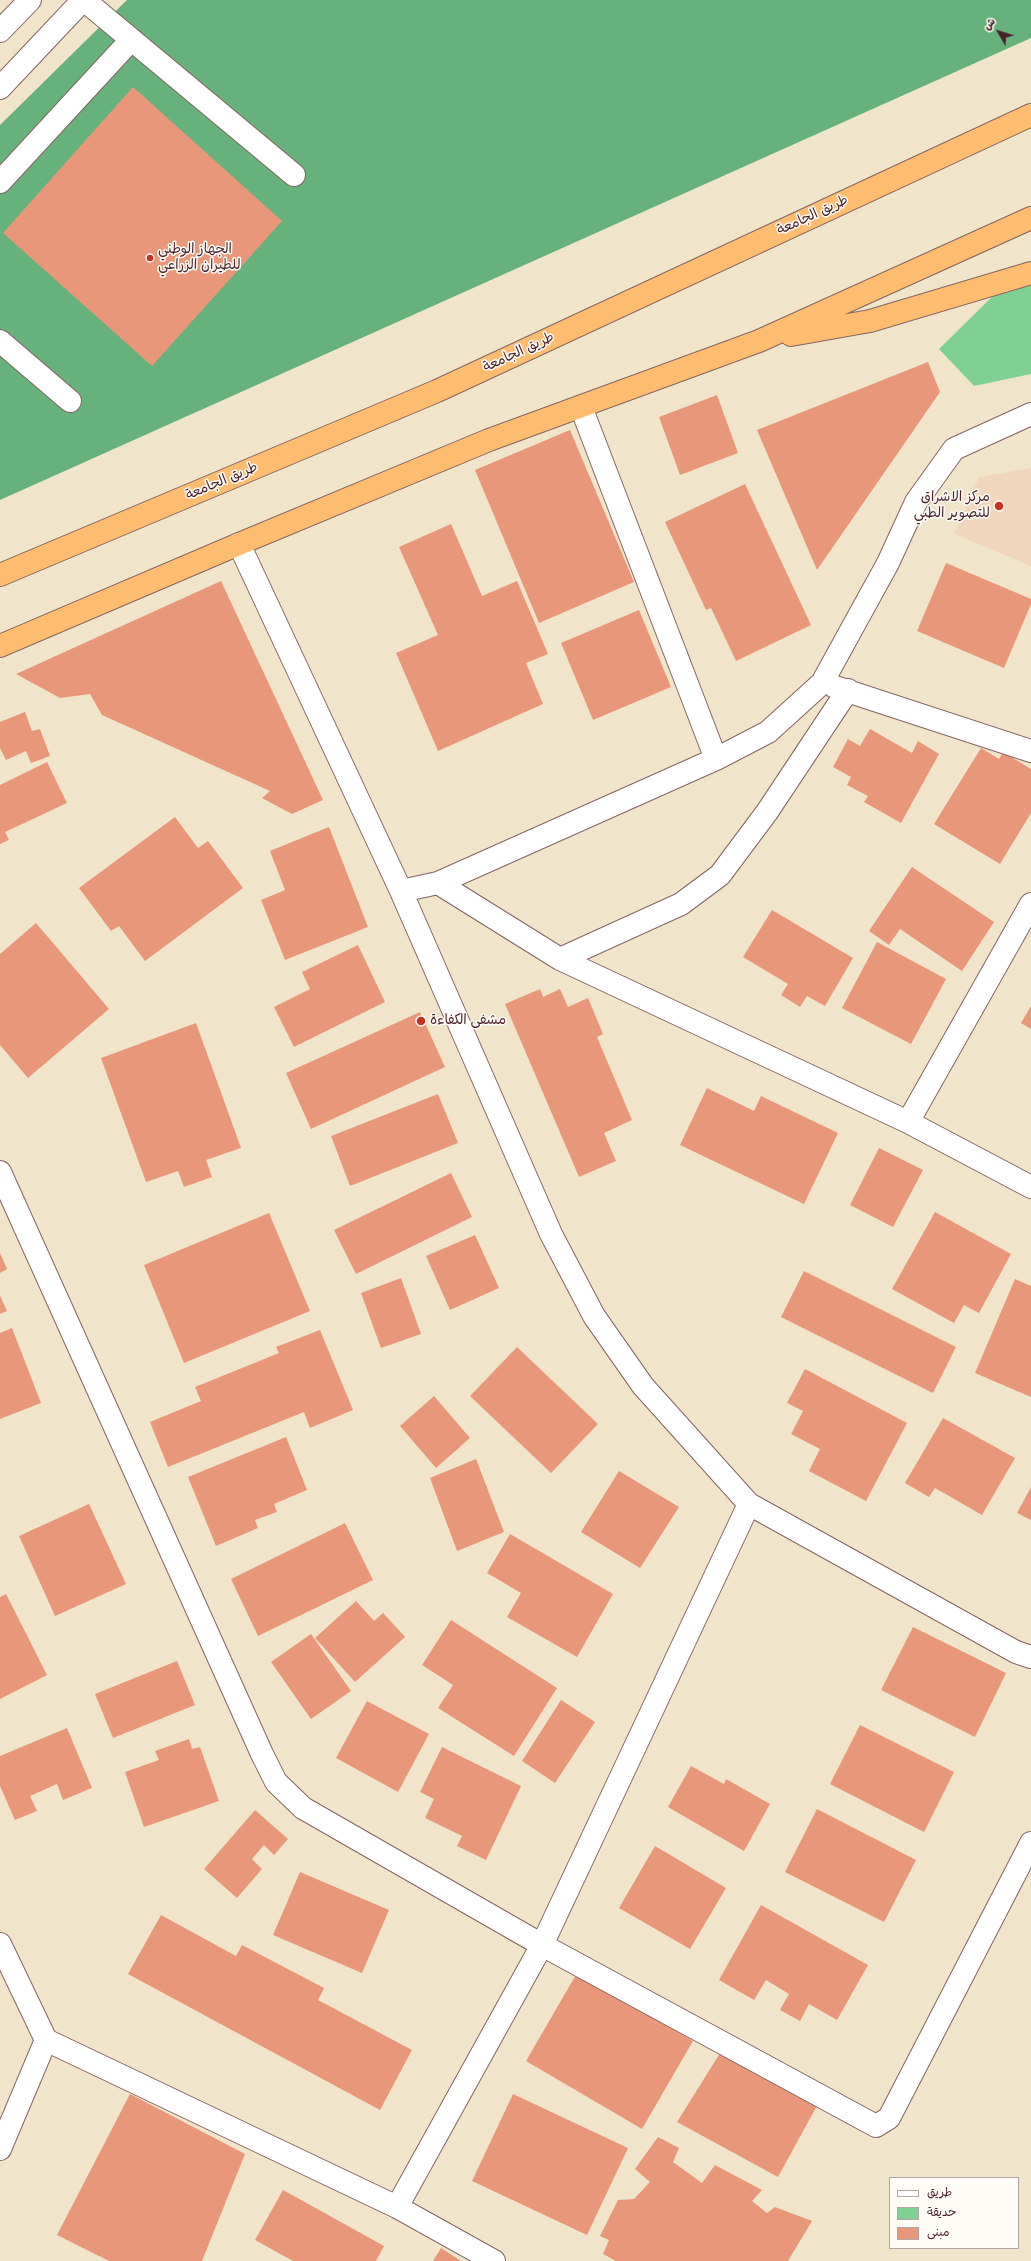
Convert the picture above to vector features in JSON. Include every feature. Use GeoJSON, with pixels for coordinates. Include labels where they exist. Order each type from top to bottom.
{"type":"FeatureCollection","features":[{"type":"Feature","properties":{"kind":"highway","name":"طريق الجامعة"},"geometry":{"type":"LineString","coordinates":[[0,576],[437,391],[1031,115]]}},
{"type":"Feature","properties":{"kind":"highway"},"geometry":{"type":"LineString","coordinates":[[0,646],[239,544],[489,440],[759,341],[1031,218]]}},
{"type":"Feature","properties":{"kind":"highway"},"geometry":{"type":"LineString","coordinates":[[759,341],[870,321],[1031,273]]}},
{"type":"Feature","properties":{"kind":"street"},"geometry":{"type":"LineString","coordinates":[[0,31],[30,0]]}},
{"type":"Feature","properties":{"kind":"street"},"geometry":{"type":"LineString","coordinates":[[0,88],[83,0],[294,175]]}},
{"type":"Feature","properties":{"kind":"street"},"geometry":{"type":"LineString","coordinates":[[0,182],[131,40]]}},
{"type":"Feature","properties":{"kind":"street"},"geometry":{"type":"LineString","coordinates":[[0,341],[70,401]]}},
{"type":"Feature","properties":{"kind":"street"},"geometry":{"type":"LineString","coordinates":[[581,407],[716,759]]}},
{"type":"Feature","properties":{"kind":"street"},"geometry":{"type":"LineString","coordinates":[[401,891],[438,883],[716,759],[768,732],[822,683],[888,563],[916,502],[954,449],[1031,414]]}},
{"type":"Feature","properties":{"kind":"street"},"geometry":{"type":"LineString","coordinates":[[239,544],[401,891],[551,1234],[594,1316],[643,1386],[749,1504],[1016,1652],[1031,1657]]}},
{"type":"Feature","properties":{"kind":"street"},"geometry":{"type":"LineString","coordinates":[[822,683],[848,690],[1031,751]]}},
{"type":"Feature","properties":{"kind":"street"},"geometry":{"type":"LineString","coordinates":[[560,959],[681,904],[720,875],[767,812],[848,690]]}},
{"type":"Feature","properties":{"kind":"street"},"geometry":{"type":"LineString","coordinates":[[438,883],[560,959],[908,1122],[1031,1187]]}},
{"type":"Feature","properties":{"kind":"street"},"geometry":{"type":"LineString","coordinates":[[908,1122],[1031,904]]}},
{"type":"Feature","properties":{"kind":"street"},"geometry":{"type":"LineString","coordinates":[[0,1172],[276,1782],[303,1808],[542,1945],[876,2126],[888,2118],[1031,1843]]}},
{"type":"Feature","properties":{"kind":"street"},"geometry":{"type":"LineString","coordinates":[[397,2207],[542,1945],[749,1504]]}},
{"type":"Feature","properties":{"kind":"street"},"geometry":{"type":"LineString","coordinates":[[0,1944],[46,2040],[397,2207],[494,2261]]}},
{"type":"Feature","properties":{"kind":"street"},"geometry":{"type":"LineString","coordinates":[[0,2149],[46,2040]]}},
{"type":"Feature","properties":{"kind":"shaded area","name":"مركز الاشراق للتصوير الطبي"},"geometry":{"type":"Polygon","coordinates":[[[1031,468],[1031,566],[955,534],[979,477],[1031,468]]]}},
{"type":"Feature","properties":{"kind":"green space"},"geometry":{"type":"Polygon","coordinates":[[[127,0],[1031,0],[1031,38],[0,500],[0,125],[127,0]]]}},
{"type":"Feature","properties":{"kind":"green space"},"geometry":{"type":"Polygon","coordinates":[[[1031,282],[1031,374],[974,386],[939,349],[998,291],[1031,282]]]}},
{"type":"Feature","properties":{"kind":"building"},"geometry":{"type":"Polygon","coordinates":[[[133,87],[282,221],[152,366],[3,233],[133,87]]]}},
{"type":"Feature","properties":{"kind":"building"},"geometry":{"type":"Polygon","coordinates":[[[928,362],[940,392],[817,570],[757,430],[928,362]]]}},
{"type":"Feature","properties":{"kind":"building"},"geometry":{"type":"Polygon","coordinates":[[[717,395],[738,453],[680,475],[659,417],[717,395]]]}},
{"type":"Feature","properties":{"kind":"building"},"geometry":{"type":"Polygon","coordinates":[[[570,430],[634,582],[539,623],[475,470],[570,430]]]}},
{"type":"Feature","properties":{"kind":"building"},"geometry":{"type":"Polygon","coordinates":[[[745,484],[811,625],[736,661],[711,608],[706,610],[665,522],[745,484]]]}},
{"type":"Feature","properties":{"kind":"building"},"geometry":{"type":"Polygon","coordinates":[[[451,524],[482,596],[517,581],[548,654],[526,663],[543,704],[438,751],[396,653],[438,635],[399,547],[451,524]]]}},
{"type":"Feature","properties":{"kind":"building"},"geometry":{"type":"Polygon","coordinates":[[[946,563],[1031,599],[1031,604],[1004,668],[917,631],[946,563]]]}},
{"type":"Feature","properties":{"kind":"building"},"geometry":{"type":"Polygon","coordinates":[[[221,581],[323,800],[292,814],[262,798],[270,791],[102,715],[90,694],[60,698],[16,674],[221,581]]]}},
{"type":"Feature","properties":{"kind":"building"},"geometry":{"type":"Polygon","coordinates":[[[639,610],[671,687],[593,720],[561,643],[639,610]]]}},
{"type":"Feature","properties":{"kind":"building"},"geometry":{"type":"Polygon","coordinates":[[[25,712],[32,731],[40,729],[50,756],[31,763],[26,751],[6,760],[0,748],[0,722],[25,712]]]}},
{"type":"Feature","properties":{"kind":"building"},"geometry":{"type":"Polygon","coordinates":[[[870,729],[912,753],[918,741],[939,754],[901,823],[864,802],[868,796],[847,785],[851,777],[833,767],[848,739],[860,746],[870,729]]]}},
{"type":"Feature","properties":{"kind":"building"},"geometry":{"type":"Polygon","coordinates":[[[981,748],[999,759],[1003,752],[1031,769],[1031,813],[1000,864],[934,824],[981,748]]]}},
{"type":"Feature","properties":{"kind":"building"},"geometry":{"type":"Polygon","coordinates":[[[47,762],[67,803],[5,832],[9,840],[0,844],[0,785],[47,762]]]}},
{"type":"Feature","properties":{"kind":"building"},"geometry":{"type":"Polygon","coordinates":[[[175,817],[198,848],[208,841],[243,888],[145,961],[119,926],[111,931],[79,888],[175,817]]]}},
{"type":"Feature","properties":{"kind":"building"},"geometry":{"type":"Polygon","coordinates":[[[329,827],[368,927],[285,960],[261,900],[285,890],[270,851],[329,827]]]}},
{"type":"Feature","properties":{"kind":"building"},"geometry":{"type":"Polygon","coordinates":[[[912,867],[994,922],[962,971],[900,929],[889,945],[869,931],[912,867]]]}},
{"type":"Feature","properties":{"kind":"building"},"geometry":{"type":"Polygon","coordinates":[[[772,910],[853,958],[825,1006],[807,996],[800,1007],[781,995],[788,984],[743,957],[772,910]]]}},
{"type":"Feature","properties":{"kind":"building"},"geometry":{"type":"Polygon","coordinates":[[[36,923],[109,1009],[28,1078],[0,1045],[0,954],[36,923]]]}},
{"type":"Feature","properties":{"kind":"building"},"geometry":{"type":"Polygon","coordinates":[[[877,942],[946,979],[911,1044],[842,1008],[877,942]]]}},
{"type":"Feature","properties":{"kind":"building"},"geometry":{"type":"Polygon","coordinates":[[[358,945],[385,1002],[294,1047],[274,1007],[310,989],[302,972],[358,945]]]}},
{"type":"Feature","properties":{"kind":"building"},"geometry":{"type":"Polygon","coordinates":[[[540,989],[543,997],[560,989],[568,1007],[588,998],[603,1034],[597,1037],[632,1120],[604,1133],[616,1161],[579,1177],[505,1004],[540,989]]]}},
{"type":"Feature","properties":{"kind":"building"},"geometry":{"type":"Polygon","coordinates":[[[1031,1006],[1031,1029],[1021,1023],[1031,1006]]]}},
{"type":"Feature","properties":{"kind":"building"},"geometry":{"type":"Polygon","coordinates":[[[420,1012],[445,1067],[311,1129],[286,1073],[420,1012]]]}},
{"type":"Feature","properties":{"kind":"building"},"geometry":{"type":"Polygon","coordinates":[[[196,1023],[241,1148],[206,1160],[212,1177],[184,1187],[178,1171],[146,1182],[101,1058],[196,1023]]]}},
{"type":"Feature","properties":{"kind":"building"},"geometry":{"type":"Polygon","coordinates":[[[707,1088],[754,1111],[761,1096],[838,1133],[804,1204],[680,1145],[707,1088]]]}},
{"type":"Feature","properties":{"kind":"building"},"geometry":{"type":"Polygon","coordinates":[[[438,1094],[458,1143],[350,1186],[331,1136],[438,1094]]]}},
{"type":"Feature","properties":{"kind":"building"},"geometry":{"type":"Polygon","coordinates":[[[879,1148],[923,1170],[893,1227],[850,1205],[879,1148]]]}},
{"type":"Feature","properties":{"kind":"building"},"geometry":{"type":"Polygon","coordinates":[[[451,1173],[472,1217],[356,1274],[334,1230],[451,1173]]]}},
{"type":"Feature","properties":{"kind":"building"},"geometry":{"type":"Polygon","coordinates":[[[935,1212],[1011,1254],[979,1313],[964,1305],[954,1323],[892,1289],[935,1212]]]}},
{"type":"Feature","properties":{"kind":"building"},"geometry":{"type":"Polygon","coordinates":[[[269,1213],[310,1311],[184,1363],[144,1265],[269,1213]]]}},
{"type":"Feature","properties":{"kind":"building"},"geometry":{"type":"Polygon","coordinates":[[[475,1235],[499,1288],[450,1310],[426,1256],[475,1235]]]}},
{"type":"Feature","properties":{"kind":"building"},"geometry":{"type":"Polygon","coordinates":[[[0,1253],[7,1269],[0,1273],[0,1253]]]}},
{"type":"Feature","properties":{"kind":"building"},"geometry":{"type":"Polygon","coordinates":[[[804,1271],[956,1347],[933,1393],[781,1317],[804,1271]]]}},
{"type":"Feature","properties":{"kind":"building"},"geometry":{"type":"Polygon","coordinates":[[[401,1278],[421,1334],[381,1348],[361,1293],[401,1278]]]}},
{"type":"Feature","properties":{"kind":"building"},"geometry":{"type":"Polygon","coordinates":[[[1015,1279],[1031,1286],[1031,1397],[975,1373],[1015,1279]]]}},
{"type":"Feature","properties":{"kind":"building"},"geometry":{"type":"Polygon","coordinates":[[[0,1296],[7,1311],[0,1314],[0,1296]]]}},
{"type":"Feature","properties":{"kind":"building"},"geometry":{"type":"Polygon","coordinates":[[[12,1328],[41,1403],[0,1419],[0,1333],[12,1328]]]}},
{"type":"Feature","properties":{"kind":"building"},"geometry":{"type":"Polygon","coordinates":[[[320,1330],[353,1410],[310,1428],[304,1412],[168,1467],[150,1422],[201,1401],[195,1387],[279,1353],[276,1347],[320,1330]]]}},
{"type":"Feature","properties":{"kind":"building"},"geometry":{"type":"Polygon","coordinates":[[[517,1347],[598,1424],[551,1473],[470,1396],[517,1347]]]}},
{"type":"Feature","properties":{"kind":"building"},"geometry":{"type":"Polygon","coordinates":[[[805,1369],[907,1423],[866,1501],[809,1471],[820,1449],[791,1434],[803,1411],[787,1403],[805,1369]]]}},
{"type":"Feature","properties":{"kind":"building"},"geometry":{"type":"Polygon","coordinates":[[[434,1396],[470,1438],[436,1468],[400,1426],[434,1396]]]}},
{"type":"Feature","properties":{"kind":"building"},"geometry":{"type":"Polygon","coordinates":[[[943,1418],[1015,1458],[982,1515],[935,1488],[929,1497],[905,1483],[943,1418]]]}},
{"type":"Feature","properties":{"kind":"building"},"geometry":{"type":"Polygon","coordinates":[[[286,1437],[307,1490],[274,1504],[277,1512],[255,1520],[258,1528],[216,1546],[188,1477],[286,1437]]]}},
{"type":"Feature","properties":{"kind":"building"},"geometry":{"type":"Polygon","coordinates":[[[476,1459],[504,1532],[457,1551],[430,1478],[476,1459]]]}},
{"type":"Feature","properties":{"kind":"building"},"geometry":{"type":"Polygon","coordinates":[[[619,1471],[679,1507],[640,1568],[581,1532],[619,1471]]]}},
{"type":"Feature","properties":{"kind":"building"},"geometry":{"type":"Polygon","coordinates":[[[1031,1487],[1031,1520],[1017,1513],[1031,1487]]]}},
{"type":"Feature","properties":{"kind":"building"},"geometry":{"type":"Polygon","coordinates":[[[89,1504],[126,1584],[55,1616],[19,1536],[89,1504]]]}},
{"type":"Feature","properties":{"kind":"building"},"geometry":{"type":"Polygon","coordinates":[[[345,1523],[373,1580],[258,1636],[231,1579],[345,1523]]]}},
{"type":"Feature","properties":{"kind":"building"},"geometry":{"type":"Polygon","coordinates":[[[510,1534],[613,1594],[577,1657],[507,1617],[521,1593],[487,1573],[510,1534]]]}},
{"type":"Feature","properties":{"kind":"building"},"geometry":{"type":"Polygon","coordinates":[[[6,1594],[47,1675],[0,1699],[0,1597],[6,1594]]]}},
{"type":"Feature","properties":{"kind":"building"},"geometry":{"type":"Polygon","coordinates":[[[356,1601],[374,1621],[383,1613],[405,1637],[355,1682],[315,1638],[356,1601]]]}},
{"type":"Feature","properties":{"kind":"building"},"geometry":{"type":"Polygon","coordinates":[[[451,1620],[557,1688],[514,1756],[438,1708],[453,1685],[422,1665],[451,1620]]]}},
{"type":"Feature","properties":{"kind":"building"},"geometry":{"type":"Polygon","coordinates":[[[913,1627],[1006,1673],[975,1737],[881,1690],[913,1627]]]}},
{"type":"Feature","properties":{"kind":"building"},"geometry":{"type":"Polygon","coordinates":[[[311,1634],[351,1691],[311,1719],[271,1662],[311,1634]]]}},
{"type":"Feature","properties":{"kind":"building"},"geometry":{"type":"Polygon","coordinates":[[[177,1661],[195,1705],[113,1738],[95,1694],[177,1661]]]}},
{"type":"Feature","properties":{"kind":"building"},"geometry":{"type":"Polygon","coordinates":[[[561,1700],[595,1722],[555,1783],[522,1761],[561,1700]]]}},
{"type":"Feature","properties":{"kind":"building"},"geometry":{"type":"Polygon","coordinates":[[[367,1701],[429,1734],[398,1792],[336,1758],[367,1701]]]}},
{"type":"Feature","properties":{"kind":"building"},"geometry":{"type":"Polygon","coordinates":[[[860,1725],[954,1772],[924,1832],[830,1784],[860,1725]]]}},
{"type":"Feature","properties":{"kind":"building"},"geometry":{"type":"Polygon","coordinates":[[[67,1728],[92,1788],[63,1800],[57,1784],[30,1796],[37,1811],[15,1820],[0,1786],[0,1756],[67,1728]]]}},
{"type":"Feature","properties":{"kind":"building"},"geometry":{"type":"Polygon","coordinates":[[[189,1739],[192,1749],[200,1747],[219,1801],[144,1827],[125,1772],[159,1760],[155,1751],[189,1739]]]}},
{"type":"Feature","properties":{"kind":"building"},"geometry":{"type":"Polygon","coordinates":[[[442,1747],[521,1786],[486,1860],[457,1846],[462,1836],[425,1818],[434,1799],[420,1792],[442,1747]]]}},
{"type":"Feature","properties":{"kind":"building"},"geometry":{"type":"Polygon","coordinates":[[[691,1766],[724,1784],[726,1779],[770,1804],[744,1851],[668,1807],[691,1766]]]}},
{"type":"Feature","properties":{"kind":"building"},"geometry":{"type":"Polygon","coordinates":[[[817,1809],[916,1860],[884,1922],[785,1872],[817,1809]]]}},
{"type":"Feature","properties":{"kind":"building"},"geometry":{"type":"Polygon","coordinates":[[[255,1810],[288,1839],[274,1855],[264,1845],[252,1859],[262,1869],[237,1898],[204,1869],[255,1810]]]}},
{"type":"Feature","properties":{"kind":"building"},"geometry":{"type":"Polygon","coordinates":[[[655,1846],[726,1888],[690,1949],[619,1908],[655,1846]]]}},
{"type":"Feature","properties":{"kind":"building"},"geometry":{"type":"Polygon","coordinates":[[[300,1872],[389,1910],[362,1973],[273,1935],[300,1872]]]}},
{"type":"Feature","properties":{"kind":"building"},"geometry":{"type":"Polygon","coordinates":[[[761,1905],[868,1965],[837,2020],[809,2004],[800,2021],[780,2010],[789,1994],[766,1980],[754,2000],[719,1980],[761,1905]]]}},
{"type":"Feature","properties":{"kind":"building"},"geometry":{"type":"Polygon","coordinates":[[[161,1915],[236,1956],[242,1945],[324,1988],[318,2000],[412,2050],[380,2110],[128,1974],[161,1915]]]}},
{"type":"Feature","properties":{"kind":"building"},"geometry":{"type":"Polygon","coordinates":[[[577,1973],[693,2041],[642,2129],[526,2061],[577,1973]]]}},
{"type":"Feature","properties":{"kind":"building"},"geometry":{"type":"Polygon","coordinates":[[[722,2050],[819,2102],[778,2177],[677,2122],[722,2050]]]}},
{"type":"Feature","properties":{"kind":"building"},"geometry":{"type":"Polygon","coordinates":[[[130,2094],[245,2154],[202,2261],[109,2261],[57,2235],[130,2094]]]}},
{"type":"Feature","properties":{"kind":"building"},"geometry":{"type":"Polygon","coordinates":[[[513,2094],[628,2148],[587,2235],[472,2181],[513,2094]]]}},
{"type":"Feature","properties":{"kind":"building"},"geometry":{"type":"Polygon","coordinates":[[[658,2137],[679,2148],[673,2162],[702,2183],[715,2165],[762,2190],[752,2201],[767,2213],[775,2207],[812,2221],[788,2261],[616,2261],[603,2254],[609,2240],[600,2236],[618,2200],[634,2199],[650,2182],[635,2169],[658,2137]]]}},
{"type":"Feature","properties":{"kind":"building"},"geometry":{"type":"Polygon","coordinates":[[[283,2190],[384,2246],[376,2261],[293,2261],[255,2240],[283,2190]]]}},
{"type":"Feature","properties":{"kind":"building"},"geometry":{"type":"Polygon","coordinates":[[[441,2248],[461,2261],[433,2261],[441,2248]]]}},
{"type":"Feature","properties":{"kind":"place","name":"الجهاز الوطني للطيران الزراعي"},"geometry":{"type":"Point","coordinates":[150,258]}},
{"type":"Feature","properties":{"kind":"place","name":"مركز الاشراق للتصوير الطبي"},"geometry":{"type":"Point","coordinates":[999,506]}},
{"type":"Feature","properties":{"kind":"place","name":"مشفى الكفاءة"},"geometry":{"type":"Point","coordinates":[421,1021]}}]}
